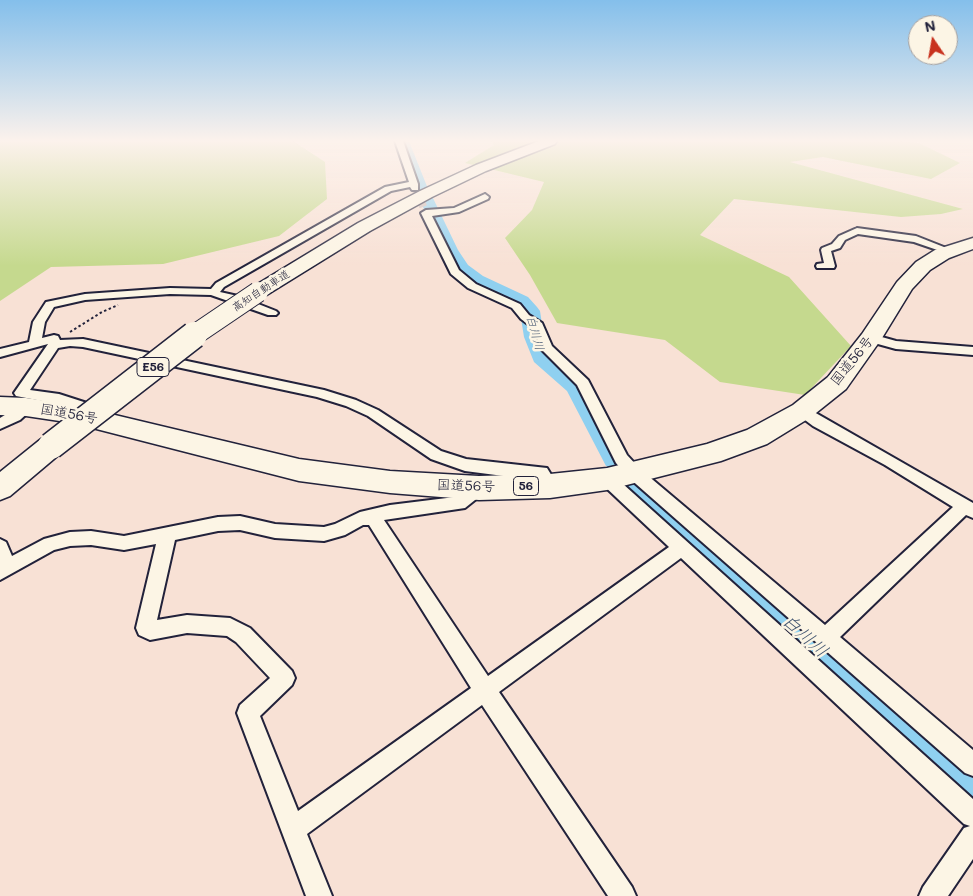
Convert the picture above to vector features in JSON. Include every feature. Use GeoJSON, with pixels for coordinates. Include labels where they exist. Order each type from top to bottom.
{"type":"FeatureCollection","features":[{"type":"Feature","properties":{"kind":"highway","name":"高知自動車道"},"geometry":{"type":"LineString","coordinates":[[0,488],[193,336],[258,292],[364,227],[450,183]]}},
{"type":"Feature","properties":{"kind":"highway","name":"国道56号"},"geometry":{"type":"LineString","coordinates":[[0,406],[26,407],[73,414],[299,470],[390,482],[479,488],[550,486],[607,479],[711,454],[757,437],[802,411],[837,382],[872,338],[904,286],[923,266],[961,247]]}},
{"type":"Feature","properties":{"kind":"street"},"geometry":{"type":"LineString","coordinates":[[214,292],[220,285],[388,189],[415,186],[414,183]]}},
{"type":"Feature","properties":{"kind":"street"},"geometry":{"type":"LineString","coordinates":[[485,196],[456,210],[426,213],[455,272],[472,286],[516,306],[525,317],[538,326],[546,347],[583,383],[622,459],[634,473],[973,765]]}},
{"type":"Feature","properties":{"kind":"street"},"geometry":{"type":"LineString","coordinates":[[821,266],[830,266],[826,250],[836,246],[842,238],[857,231],[961,247]]}},
{"type":"Feature","properties":{"kind":"street"},"geometry":{"type":"LineString","coordinates":[[35,343],[39,322],[50,304],[72,298],[170,292],[214,292],[217,296],[234,298],[272,313]]}},
{"type":"Feature","properties":{"kind":"street"},"geometry":{"type":"LineString","coordinates":[[872,338],[896,345],[973,351]]}},
{"type":"Feature","properties":{"kind":"street"},"geometry":{"type":"LineString","coordinates":[[54,342],[21,393],[59,399],[85,407],[114,423]]}},
{"type":"Feature","properties":{"kind":"street"},"geometry":{"type":"LineString","coordinates":[[0,353],[35,343],[83,343],[319,393],[350,403],[372,413],[436,455],[465,465],[519,472],[541,472],[550,486]]}},
{"type":"Feature","properties":{"kind":"street"},"geometry":{"type":"LineString","coordinates":[[0,424],[15,416],[26,407]]}},
{"type":"Feature","properties":{"kind":"street"},"geometry":{"type":"LineString","coordinates":[[802,411],[969,508],[826,637]]}},
{"type":"Feature","properties":{"kind":"street"},"geometry":{"type":"LineString","coordinates":[[607,479],[973,815]]}},
{"type":"Feature","properties":{"kind":"street"},"geometry":{"type":"LineString","coordinates":[[0,547],[4,570],[50,544],[70,539],[92,538],[124,543],[218,524],[240,522],[275,531],[324,534],[339,530],[360,520],[390,512],[459,503],[479,488]]}},
{"type":"Feature","properties":{"kind":"street"},"geometry":{"type":"LineString","coordinates":[[373,517],[485,690],[623,896]]}},
{"type":"Feature","properties":{"kind":"street"},"geometry":{"type":"LineString","coordinates":[[167,535],[146,628],[150,631],[187,624],[230,627],[243,635],[285,678],[248,713],[318,896]]}},
{"type":"Feature","properties":{"kind":"street"},"geometry":{"type":"LineString","coordinates":[[293,830],[682,548]]}},
{"type":"Feature","properties":{"kind":"street"},"geometry":{"type":"LineString","coordinates":[[932,896],[973,837]]}},
{"type":"Feature","properties":{"kind":"path"},"geometry":{"type":"LineString","coordinates":[[54,342],[102,312],[139,294]]}},
{"type":"Feature","properties":{"kind":"green space"},"geometry":{"type":"Polygon","coordinates":[[[0,183],[326,183],[327,199],[279,236],[163,264],[51,267],[0,301],[0,183]]]}},
{"type":"Feature","properties":{"kind":"green space"},"geometry":{"type":"Polygon","coordinates":[[[544,183],[867,183],[963,209],[941,214],[901,217],[734,199],[700,235],[789,277],[851,346],[805,395],[720,382],[665,340],[557,323],[530,275],[505,238],[532,210],[544,183]]]}},
{"type":"Feature","properties":{"kind":"waterway","name":"白川川"},"geometry":{"type":"LineString","coordinates":[[419,183],[421,189]]}},
{"type":"Feature","properties":{"kind":"waterway","name":"白川川"},"geometry":{"type":"LineString","coordinates":[[426,198],[450,250],[461,268],[477,280],[521,301],[530,311],[534,337],[542,357],[576,387],[615,459]]}},
{"type":"Feature","properties":{"kind":"waterway","name":"白川川"},"geometry":{"type":"LineString","coordinates":[[637,485],[973,787]]}},
{"type":"Feature","properties":{"kind":"tunnel"},"geometry":{"type":"LineString","coordinates":[[415,188],[426,213]]}}]}
